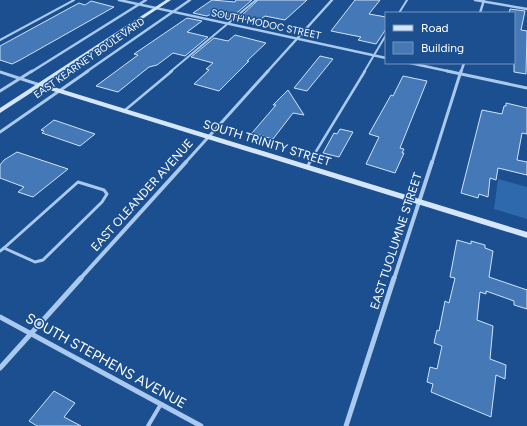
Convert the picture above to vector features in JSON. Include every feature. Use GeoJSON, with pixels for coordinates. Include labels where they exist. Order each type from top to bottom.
{"type":"FeatureCollection","features":[{"type":"Feature","properties":{"kind":"street","name":"SOUTH MODOC STREET"},"geometry":{"type":"LineString","coordinates":[[119,0],[385,58]]}},
{"type":"Feature","properties":{"kind":"street","name":"EAST KEARNEY BOULEVARD"},"geometry":{"type":"LineString","coordinates":[[0,91],[146,0]]}},
{"type":"Feature","properties":{"kind":"street","name":"EAST KEARNEY BOULEVARD"},"geometry":{"type":"LineString","coordinates":[[0,111],[169,0]]}},
{"type":"Feature","properties":{"kind":"street","name":"EAST KEARNEY BOULEVARD"},"geometry":{"type":"LineString","coordinates":[[0,132],[190,0]]}},
{"type":"Feature","properties":{"kind":"street","name":"EAST OLEANDER AVENUE"},"geometry":{"type":"LineString","coordinates":[[0,368],[332,0]]}},
{"type":"Feature","properties":{"kind":"street"},"geometry":{"type":"LineString","coordinates":[[474,0],[527,9]]}},
{"type":"Feature","properties":{"kind":"street"},"geometry":{"type":"LineString","coordinates":[[480,12],[484,1]]}},
{"type":"Feature","properties":{"kind":"street"},"geometry":{"type":"LineString","coordinates":[[415,64],[527,88]]}},
{"type":"Feature","properties":{"kind":"street","name":"EAST TUOLUMNE STREET"},"geometry":{"type":"LineString","coordinates":[[346,426],[464,64]]}},
{"type":"Feature","properties":{"kind":"street","name":"SOUTH TRINITY STREET"},"geometry":{"type":"LineString","coordinates":[[0,72],[527,235]]}},
{"type":"Feature","properties":{"kind":"street","name":"SOUTH STEPHENS AVENUE"},"geometry":{"type":"LineString","coordinates":[[0,317],[201,426]]}},
{"type":"Feature","properties":{"kind":"lane"},"geometry":{"type":"LineString","coordinates":[[0,40],[74,0]]}},
{"type":"Feature","properties":{"kind":"lane"},"geometry":{"type":"LineString","coordinates":[[124,110],[256,0]]}},
{"type":"Feature","properties":{"kind":"lane"},"geometry":{"type":"LineString","coordinates":[[401,12],[407,0]]}},
{"type":"Feature","properties":{"kind":"lane"},"geometry":{"type":"LineString","coordinates":[[307,167],[385,37]]}},
{"type":"Feature","properties":{"kind":"lane"},"geometry":{"type":"LineString","coordinates":[[0,251],[75,183],[81,182],[104,190],[107,194],[102,202],[43,260],[35,262],[4,248]]}},
{"type":"Feature","properties":{"kind":"lane"},"geometry":{"type":"LineString","coordinates":[[148,426],[161,404]]}},
{"type":"Feature","properties":{"kind":"shaded area"},"geometry":{"type":"Polygon","coordinates":[[[498,179],[527,187],[527,219],[494,209],[498,179]]]}},
{"type":"Feature","properties":{"kind":"building"},"geometry":{"type":"Polygon","coordinates":[[[212,0],[235,2],[236,0],[252,0],[232,17],[213,13],[207,16],[193,13],[212,0]]]}},
{"type":"Feature","properties":{"kind":"building"},"geometry":{"type":"Polygon","coordinates":[[[258,0],[307,0],[285,20],[265,16],[257,22],[239,18],[258,0]]]}},
{"type":"Feature","properties":{"kind":"building"},"geometry":{"type":"Polygon","coordinates":[[[355,0],[380,0],[369,14],[385,17],[385,30],[376,44],[358,40],[361,37],[331,31],[355,0]]]}},
{"type":"Feature","properties":{"kind":"building"},"geometry":{"type":"Polygon","coordinates":[[[91,1],[114,7],[12,64],[0,60],[0,46],[79,3],[85,5],[91,1]]]}},
{"type":"Feature","properties":{"kind":"building"},"geometry":{"type":"Polygon","coordinates":[[[510,9],[525,11],[521,30],[527,31],[526,74],[514,72],[515,12],[509,12],[510,9]]]}},
{"type":"Feature","properties":{"kind":"building"},"geometry":{"type":"Polygon","coordinates":[[[187,18],[202,21],[187,32],[208,37],[185,56],[173,53],[157,65],[149,67],[118,92],[96,86],[138,55],[134,54],[187,18]]]}},
{"type":"Feature","properties":{"kind":"building"},"geometry":{"type":"Polygon","coordinates":[[[235,35],[266,43],[219,91],[194,84],[209,70],[206,69],[213,63],[191,57],[214,38],[228,41],[235,35]]]}},
{"type":"Feature","properties":{"kind":"building"},"geometry":{"type":"Polygon","coordinates":[[[320,56],[333,59],[307,91],[294,88],[320,56]]]}},
{"type":"Feature","properties":{"kind":"building"},"geometry":{"type":"Polygon","coordinates":[[[403,76],[427,81],[400,148],[404,149],[402,153],[404,153],[395,173],[366,164],[379,137],[369,134],[391,95],[393,96],[403,76]]]}},
{"type":"Feature","properties":{"kind":"building"},"geometry":{"type":"Polygon","coordinates":[[[288,90],[304,115],[293,113],[273,139],[252,133],[276,105],[273,105],[288,90]]]}},
{"type":"Feature","properties":{"kind":"building"},"geometry":{"type":"Polygon","coordinates":[[[506,103],[527,108],[527,134],[522,133],[517,160],[527,162],[527,175],[498,168],[496,180],[490,178],[488,197],[479,194],[478,198],[461,193],[482,110],[502,114],[506,103]]]}},
{"type":"Feature","properties":{"kind":"building"},"geometry":{"type":"Polygon","coordinates":[[[54,120],[95,134],[80,146],[42,133],[44,131],[41,130],[54,120]]]}},
{"type":"Feature","properties":{"kind":"building"},"geometry":{"type":"Polygon","coordinates":[[[340,129],[353,132],[339,157],[323,153],[334,133],[337,134],[340,129]]]}},
{"type":"Feature","properties":{"kind":"building"},"geometry":{"type":"Polygon","coordinates":[[[17,152],[68,169],[33,197],[18,192],[24,187],[0,178],[0,165],[4,160],[17,152]]]}},
{"type":"Feature","properties":{"kind":"building"},"geometry":{"type":"Polygon","coordinates":[[[457,240],[471,244],[471,241],[485,245],[485,248],[493,251],[489,277],[527,290],[527,309],[514,305],[514,301],[486,291],[486,294],[480,292],[477,320],[493,326],[490,359],[506,365],[505,379],[496,375],[491,417],[431,392],[433,384],[427,382],[430,367],[437,369],[442,346],[434,343],[437,330],[439,331],[445,301],[449,303],[455,278],[450,277],[457,240]]]}},
{"type":"Feature","properties":{"kind":"building"},"geometry":{"type":"Polygon","coordinates":[[[54,391],[75,403],[64,417],[81,426],[37,426],[29,421],[54,391]]]}}]}
